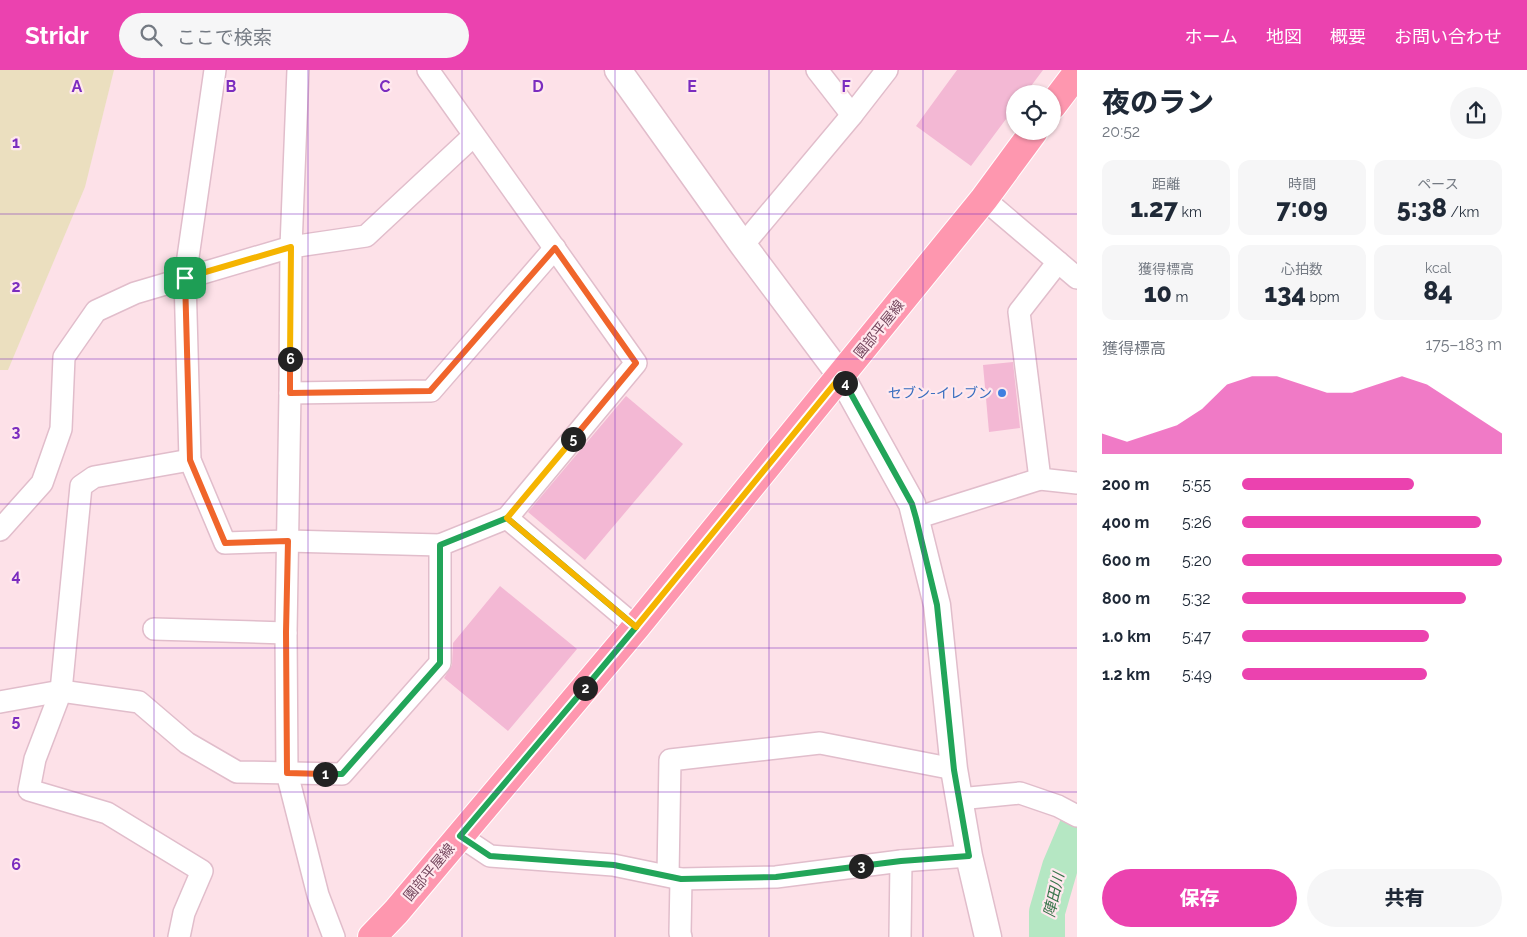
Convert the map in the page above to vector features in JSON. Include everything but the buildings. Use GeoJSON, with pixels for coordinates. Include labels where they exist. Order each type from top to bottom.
{"type":"FeatureCollection","features":[{"type":"Feature","properties":{"kind":"main road"},"geometry":{"type":"LineString","coordinates":[[1061,94],[1077,73]]}},
{"type":"Feature","properties":{"kind":"main road","name":"園部平屋線"},"geometry":{"type":"LineString","coordinates":[[372,937],[396,912],[636,627],[984,199],[1027,140]]}},
{"type":"Feature","properties":{"kind":"street"},"geometry":{"type":"LineString","coordinates":[[215,70],[185,278],[190,460],[225,543],[288,541],[440,545],[507,518],[636,363],[428,70]]}},
{"type":"Feature","properties":{"kind":"street"},"geometry":{"type":"LineString","coordinates":[[298,70],[291,247],[286,632],[287,773],[318,895],[334,937]]}},
{"type":"Feature","properties":{"kind":"street"},"geometry":{"type":"LineString","coordinates":[[618,70],[743,245],[841,376],[912,504],[937,605],[954,770],[969,856],[988,937]]}},
{"type":"Feature","properties":{"kind":"street"},"geometry":{"type":"LineString","coordinates":[[817,70],[852,116]]}},
{"type":"Feature","properties":{"kind":"street"},"geometry":{"type":"LineString","coordinates":[[743,245],[852,116],[887,70]]}},
{"type":"Feature","properties":{"kind":"street"},"geometry":{"type":"LineString","coordinates":[[0,530],[42,483],[61,429],[64,357],[96,311],[135,293],[291,247],[366,236],[469,140]]}},
{"type":"Feature","properties":{"kind":"street"},"geometry":{"type":"LineString","coordinates":[[984,199],[1077,278]]}},
{"type":"Feature","properties":{"kind":"street"},"geometry":{"type":"LineString","coordinates":[[290,393],[430,391],[555,248]]}},
{"type":"Feature","properties":{"kind":"street"},"geometry":{"type":"LineString","coordinates":[[1040,479],[1019,312],[1058,262]]}},
{"type":"Feature","properties":{"kind":"street"},"geometry":{"type":"LineString","coordinates":[[179,937],[184,913],[202,871],[107,813],[29,790],[35,759],[61,691],[81,486],[94,477],[190,460]]}},
{"type":"Feature","properties":{"kind":"street"},"geometry":{"type":"LineString","coordinates":[[916,518],[1040,479],[1077,483]]}},
{"type":"Feature","properties":{"kind":"street"},"geometry":{"type":"LineString","coordinates":[[507,518],[636,627]]}},
{"type":"Feature","properties":{"kind":"street"},"geometry":{"type":"LineString","coordinates":[[0,702],[61,691],[140,702],[187,743],[237,772],[342,774],[440,663],[440,545]]}},
{"type":"Feature","properties":{"kind":"street"},"geometry":{"type":"LineString","coordinates":[[154,629],[286,632]]}},
{"type":"Feature","properties":{"kind":"street"},"geometry":{"type":"LineString","coordinates":[[681,937],[674,877],[670,760],[820,743],[954,770]]}},
{"type":"Feature","properties":{"kind":"street"},"geometry":{"type":"LineString","coordinates":[[959,799],[1020,793],[1058,806],[1077,816]]}},
{"type":"Feature","properties":{"kind":"street"},"geometry":{"type":"LineString","coordinates":[[460,836],[490,856],[614,865],[674,877],[776,877],[901,861],[969,856]]}},
{"type":"Feature","properties":{"kind":"street"},"geometry":{"type":"LineString","coordinates":[[900,937],[901,861]]}},
{"type":"Feature","properties":{"kind":"shaded area"},"geometry":{"type":"Polygon","coordinates":[[[0,70],[114,70],[85,187],[8,370],[0,370],[0,70]]]}},
{"type":"Feature","properties":{"kind":"waterway","name":"陣田川"},"geometry":{"type":"LineString","coordinates":[[1047,937],[1047,912],[1060,867],[1077,827]]}},
{"type":"Feature","properties":{"kind":"place","name":"セブン-イレブン"},"geometry":{"type":"Point","coordinates":[1002,393]}},
{"type":"Feature","properties":{"kind":"route"},"geometry":{"type":"LineString","coordinates":[[185,278],[190,460],[225,543],[288,541],[286,632],[287,773],[342,774],[440,663],[440,545],[507,518],[636,627],[460,836],[490,856],[614,865],[681,879],[776,877],[901,861],[969,856],[954,770],[937,605],[916,518],[912,504],[841,376],[636,627],[550,554],[507,518],[636,363],[555,248],[430,391],[290,393],[291,247],[185,278]]}}]}
